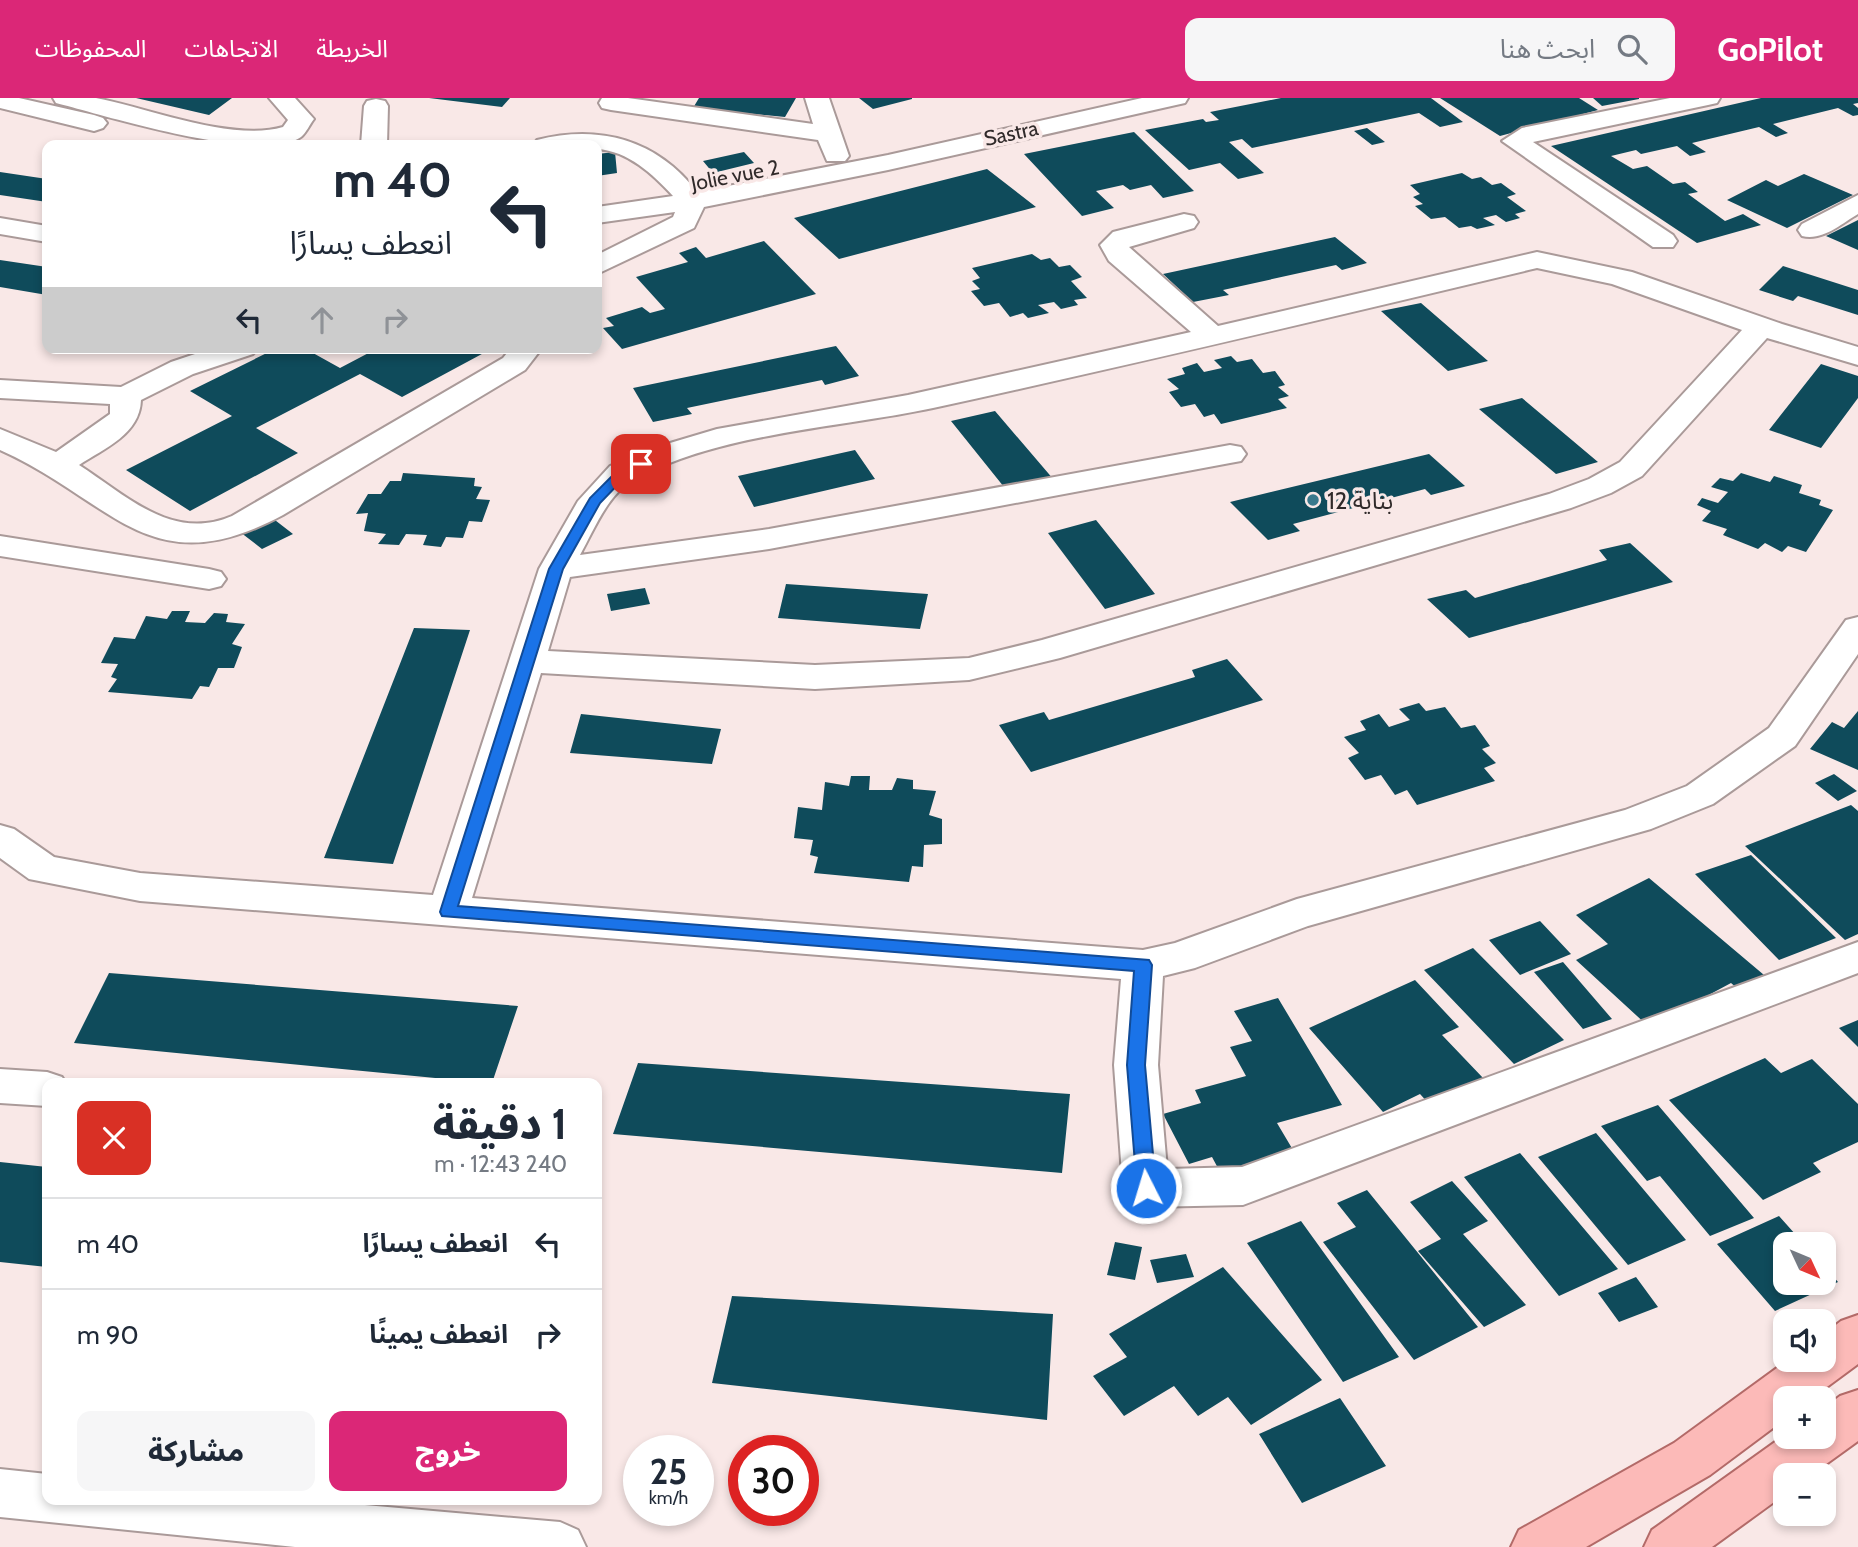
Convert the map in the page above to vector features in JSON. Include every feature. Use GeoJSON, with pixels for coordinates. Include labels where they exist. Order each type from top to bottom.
{"type":"FeatureCollection","features":[{"type":"Feature","properties":{"kind":"main road"},"geometry":{"type":"LineString","coordinates":[[1536,1547],[1692,1459],[1858,1336]]}},
{"type":"Feature","properties":{"kind":"main road"},"geometry":{"type":"LineString","coordinates":[[1670,1547],[1858,1412]]}},
{"type":"Feature","properties":{"kind":"street"},"geometry":{"type":"LineString","coordinates":[[65,98],[241,138],[298,138],[301,119],[281,98]]}},
{"type":"Feature","properties":{"kind":"street"},"geometry":{"type":"LineString","coordinates":[[817,98],[836,154]]}},
{"type":"Feature","properties":{"kind":"street","name":"Sastra"},"geometry":{"type":"LineString","coordinates":[[872,147],[1081,98]]}},
{"type":"Feature","properties":{"kind":"street","name":"Sastra"},"geometry":{"type":"LineString","coordinates":[[836,154],[996,136],[1177,98]]}},
{"type":"Feature","properties":{"kind":"street"},"geometry":{"type":"LineString","coordinates":[[1662,241],[1515,141],[1531,133],[1708,98]]}},
{"type":"Feature","properties":{"kind":"street"},"geometry":{"type":"LineString","coordinates":[[0,101],[163,140]]}},
{"type":"Feature","properties":{"kind":"street"},"geometry":{"type":"LineString","coordinates":[[611,103],[836,154]]}},
{"type":"Feature","properties":{"kind":"street"},"geometry":{"type":"LineString","coordinates":[[374,140],[376,106]]}},
{"type":"Feature","properties":{"kind":"street"},"geometry":{"type":"LineString","coordinates":[[0,120],[85,140]]}},
{"type":"Feature","properties":{"kind":"street"},"geometry":{"type":"LineString","coordinates":[[602,142],[626,148],[686,194],[684,222],[602,263]]}},
{"type":"Feature","properties":{"kind":"street","name":"Jolie vue 2"},"geometry":{"type":"LineString","coordinates":[[602,214],[872,147]]}},
{"type":"Feature","properties":{"kind":"street","name":"Jolie vue 2"},"geometry":{"type":"LineString","coordinates":[[602,196],[686,194]]}},
{"type":"Feature","properties":{"kind":"street"},"geometry":{"type":"LineString","coordinates":[[1812,230],[1858,203]]}},
{"type":"Feature","properties":{"kind":"street"},"geometry":{"type":"LineString","coordinates":[[1184,222],[1124,238],[1114,245],[1119,255],[1213,335]]}},
{"type":"Feature","properties":{"kind":"street"},"geometry":{"type":"LineString","coordinates":[[0,226],[42,233]]}},
{"type":"Feature","properties":{"kind":"street"},"geometry":{"type":"LineString","coordinates":[[448,912],[556,569],[594,501],[621,473],[662,456],[717,438],[908,404],[1537,260],[1569,264],[1660,291],[1761,327],[1858,356]]}},
{"type":"Feature","properties":{"kind":"street"},"geometry":{"type":"LineString","coordinates":[[526,661],[815,677],[880,676],[969,669],[1048,650],[1560,501],[1600,486],[1631,469],[1761,327]]}},
{"type":"Feature","properties":{"kind":"street"},"geometry":{"type":"LineString","coordinates":[[0,388],[126,396],[183,368],[225,354]]}},
{"type":"Feature","properties":{"kind":"street"},"geometry":{"type":"LineString","coordinates":[[0,438],[58,465],[149,524],[180,533],[210,534],[236,526],[272,508],[514,364],[522,354]]}},
{"type":"Feature","properties":{"kind":"street"},"geometry":{"type":"LineString","coordinates":[[58,465],[111,430],[125,416],[126,396]]}},
{"type":"Feature","properties":{"kind":"street"},"geometry":{"type":"LineString","coordinates":[[556,569],[769,538],[1230,454]]}},
{"type":"Feature","properties":{"kind":"street"},"geometry":{"type":"LineString","coordinates":[[0,546],[209,579]]}},
{"type":"Feature","properties":{"kind":"street"},"geometry":{"type":"LineString","coordinates":[[0,839],[43,869],[140,887],[1143,965],[1180,957],[1297,915],[1637,820],[1700,795],[1782,737],[1858,628]]}},
{"type":"Feature","properties":{"kind":"street"},"geometry":{"type":"LineString","coordinates":[[1143,965],[1136,1065],[1146,1188],[1243,1186],[1858,957]]}},
{"type":"Feature","properties":{"kind":"street"},"geometry":{"type":"LineString","coordinates":[[0,1086],[42,1089]]}},
{"type":"Feature","properties":{"kind":"street"},"geometry":{"type":"LineString","coordinates":[[0,1493],[42,1498]]}},
{"type":"Feature","properties":{"kind":"street"},"geometry":{"type":"LineString","coordinates":[[132,1505],[561,1547]]}},
{"type":"Feature","properties":{"kind":"building"},"geometry":{"type":"Polygon","coordinates":[[[136,98],[232,98],[209,115],[136,98]]]}},
{"type":"Feature","properties":{"kind":"building"},"geometry":{"type":"Polygon","coordinates":[[[429,98],[510,98],[502,107],[429,98]]]}},
{"type":"Feature","properties":{"kind":"building"},"geometry":{"type":"Polygon","coordinates":[[[699,98],[796,98],[785,117],[693,108],[699,98]]]}},
{"type":"Feature","properties":{"kind":"building"},"geometry":{"type":"Polygon","coordinates":[[[859,98],[912,98],[912,99],[873,109],[859,98]]]}},
{"type":"Feature","properties":{"kind":"building"},"geometry":{"type":"Polygon","coordinates":[[[1281,98],[1431,98],[1463,122],[1440,127],[1419,113],[1252,148],[1242,139],[1229,142],[1264,173],[1238,179],[1220,163],[1189,170],[1145,130],[1203,119],[1206,122],[1219,120],[1210,112],[1281,98]]]}},
{"type":"Feature","properties":{"kind":"building"},"geometry":{"type":"Polygon","coordinates":[[[1440,98],[1579,98],[1598,110],[1500,136],[1440,98]]]}},
{"type":"Feature","properties":{"kind":"building"},"geometry":{"type":"Polygon","coordinates":[[[1593,98],[1639,98],[1639,99],[1602,106],[1593,98]]]}},
{"type":"Feature","properties":{"kind":"building"},"geometry":{"type":"Polygon","coordinates":[[[1761,98],[1858,98],[1858,103],[1853,104],[1858,108],[1858,115],[1853,116],[1838,108],[1773,124],[1788,133],[1776,137],[1759,127],[1692,143],[1706,152],[1690,156],[1677,146],[1641,154],[1636,150],[1611,156],[1633,169],[1647,166],[1673,184],[1685,182],[1698,192],[1688,194],[1725,221],[1743,214],[1761,225],[1697,243],[1551,146],[1761,98]]]}},
{"type":"Feature","properties":{"kind":"building"},"geometry":{"type":"Polygon","coordinates":[[[1367,128],[1385,142],[1372,145],[1354,131],[1367,128]]]}},
{"type":"Feature","properties":{"kind":"building"},"geometry":{"type":"Polygon","coordinates":[[[1134,132],[1194,191],[1163,198],[1151,185],[1130,190],[1123,185],[1096,191],[1114,208],[1082,216],[1024,154],[1134,132]]]}},
{"type":"Feature","properties":{"kind":"building"},"geometry":{"type":"Polygon","coordinates":[[[615,152],[617,173],[602,175],[602,153],[615,152]]]}},
{"type":"Feature","properties":{"kind":"building"},"geometry":{"type":"Polygon","coordinates":[[[744,152],[754,163],[713,173],[703,161],[744,152]]]}},
{"type":"Feature","properties":{"kind":"building"},"geometry":{"type":"Polygon","coordinates":[[[987,169],[1036,207],[839,259],[794,218],[987,169]]]}},
{"type":"Feature","properties":{"kind":"building"},"geometry":{"type":"Polygon","coordinates":[[[0,172],[42,178],[42,201],[0,195],[0,172]]]}},
{"type":"Feature","properties":{"kind":"building"},"geometry":{"type":"Polygon","coordinates":[[[1462,173],[1472,179],[1481,177],[1492,185],[1501,183],[1516,194],[1507,197],[1526,211],[1515,214],[1520,218],[1506,222],[1496,215],[1483,218],[1495,225],[1477,229],[1471,226],[1459,228],[1445,217],[1431,219],[1415,206],[1423,204],[1413,197],[1420,194],[1410,185],[1462,173]]]}},
{"type":"Feature","properties":{"kind":"building"},"geometry":{"type":"Polygon","coordinates":[[[1804,174],[1853,195],[1787,228],[1727,200],[1766,180],[1778,186],[1804,174]]]}},
{"type":"Feature","properties":{"kind":"building"},"geometry":{"type":"Polygon","coordinates":[[[1858,220],[1858,250],[1826,236],[1858,220]]]}},
{"type":"Feature","properties":{"kind":"building"},"geometry":{"type":"Polygon","coordinates":[[[1335,237],[1367,263],[1342,270],[1336,265],[1223,290],[1229,295],[1193,302],[1163,274],[1335,237]]]}},
{"type":"Feature","properties":{"kind":"building"},"geometry":{"type":"Polygon","coordinates":[[[764,241],[816,294],[622,349],[603,328],[614,326],[606,318],[642,307],[650,313],[665,309],[636,277],[688,262],[679,253],[696,247],[706,258],[764,241]]]}},
{"type":"Feature","properties":{"kind":"building"},"geometry":{"type":"Polygon","coordinates":[[[1032,254],[1041,260],[1050,258],[1059,267],[1070,265],[1082,277],[1071,281],[1087,298],[1074,300],[1078,305],[1061,309],[1054,302],[1038,305],[1049,313],[1028,318],[1023,313],[1010,317],[999,303],[984,306],[971,291],[980,289],[972,281],[980,278],[972,268],[1032,254]]]}},
{"type":"Feature","properties":{"kind":"building"},"geometry":{"type":"Polygon","coordinates":[[[0,260],[42,266],[42,294],[0,287],[0,260]]]}},
{"type":"Feature","properties":{"kind":"building"},"geometry":{"type":"Polygon","coordinates":[[[1783,266],[1858,290],[1858,315],[1798,296],[1793,301],[1759,290],[1783,266]]]}},
{"type":"Feature","properties":{"kind":"building"},"geometry":{"type":"Polygon","coordinates":[[[1421,303],[1488,361],[1448,371],[1381,311],[1421,303]]]}},
{"type":"Feature","properties":{"kind":"building"},"geometry":{"type":"Polygon","coordinates":[[[836,346],[859,376],[825,385],[822,380],[687,408],[692,414],[653,422],[633,388],[836,346]]]}},
{"type":"Feature","properties":{"kind":"building"},"geometry":{"type":"Polygon","coordinates":[[[265,354],[315,354],[340,368],[367,354],[482,354],[402,397],[360,374],[256,428],[298,453],[190,511],[126,470],[232,416],[190,391],[265,354]]]}},
{"type":"Feature","properties":{"kind":"building"},"geometry":{"type":"Polygon","coordinates":[[[1231,356],[1237,362],[1252,359],[1263,373],[1275,371],[1285,385],[1278,387],[1289,396],[1278,399],[1287,408],[1221,424],[1214,414],[1204,417],[1195,404],[1181,407],[1169,392],[1179,389],[1167,379],[1185,374],[1182,368],[1197,363],[1204,372],[1222,368],[1214,360],[1231,356]]]}},
{"type":"Feature","properties":{"kind":"building"},"geometry":{"type":"Polygon","coordinates":[[[1821,364],[1858,376],[1858,398],[1821,448],[1769,430],[1821,364]]]}},
{"type":"Feature","properties":{"kind":"building"},"geometry":{"type":"Polygon","coordinates":[[[1522,398],[1598,462],[1556,474],[1479,409],[1522,398]]]}},
{"type":"Feature","properties":{"kind":"building"},"geometry":{"type":"Polygon","coordinates":[[[995,411],[1054,480],[1008,492],[951,421],[995,411]]]}},
{"type":"Feature","properties":{"kind":"building"},"geometry":{"type":"Polygon","coordinates":[[[855,450],[875,479],[754,507],[738,476],[855,450]]]}},
{"type":"Feature","properties":{"kind":"building","name":"بناية 12"},"geometry":{"type":"Polygon","coordinates":[[[1429,454],[1465,486],[1431,495],[1425,489],[1293,524],[1300,531],[1268,540],[1230,502],[1429,454]]]}},
{"type":"Feature","properties":{"kind":"building"},"geometry":{"type":"Polygon","coordinates":[[[403,473],[475,478],[474,486],[482,487],[476,499],[490,500],[482,522],[469,521],[463,538],[446,537],[441,547],[423,545],[427,535],[406,534],[399,545],[378,544],[386,534],[364,531],[368,513],[356,514],[368,494],[381,494],[390,481],[401,481],[403,473]]]}},
{"type":"Feature","properties":{"kind":"building"},"geometry":{"type":"Polygon","coordinates":[[[1741,473],[1770,482],[1774,476],[1802,485],[1799,493],[1821,500],[1819,505],[1833,510],[1806,552],[1788,546],[1782,552],[1765,543],[1758,549],[1723,535],[1727,529],[1702,521],[1711,511],[1697,505],[1702,498],[1718,503],[1728,492],[1711,487],[1720,478],[1733,481],[1741,473]]]}},
{"type":"Feature","properties":{"kind":"building"},"geometry":{"type":"Polygon","coordinates":[[[271,517],[293,534],[262,549],[240,532],[271,517]]]}},
{"type":"Feature","properties":{"kind":"building"},"geometry":{"type":"Polygon","coordinates":[[[1096,520],[1155,594],[1105,609],[1048,533],[1096,520]]]}},
{"type":"Feature","properties":{"kind":"building"},"geometry":{"type":"Polygon","coordinates":[[[1630,543],[1673,582],[1469,638],[1427,599],[1466,590],[1475,598],[1607,560],[1599,550],[1630,543]]]}},
{"type":"Feature","properties":{"kind":"building"},"geometry":{"type":"Polygon","coordinates":[[[786,584],[928,594],[920,629],[778,618],[786,584]]]}},
{"type":"Feature","properties":{"kind":"building"},"geometry":{"type":"Polygon","coordinates":[[[645,588],[650,604],[611,611],[607,594],[645,588]]]}},
{"type":"Feature","properties":{"kind":"building"},"geometry":{"type":"Polygon","coordinates":[[[172,611],[190,611],[185,622],[205,623],[214,613],[228,614],[226,622],[245,624],[232,644],[242,647],[234,668],[218,668],[209,687],[200,686],[192,699],[108,692],[117,679],[111,677],[118,664],[101,663],[114,637],[135,639],[146,616],[167,619],[172,611]]]}},
{"type":"Feature","properties":{"kind":"building"},"geometry":{"type":"Polygon","coordinates":[[[414,628],[470,630],[393,864],[324,858],[414,628]]]}},
{"type":"Feature","properties":{"kind":"building"},"geometry":{"type":"Polygon","coordinates":[[[1227,659],[1263,700],[1031,772],[999,725],[1044,712],[1049,720],[1195,677],[1192,670],[1227,659]]]}},
{"type":"Feature","properties":{"kind":"building"},"geometry":{"type":"Polygon","coordinates":[[[1419,703],[1426,711],[1445,707],[1461,728],[1475,725],[1490,746],[1482,749],[1496,763],[1484,768],[1495,781],[1417,805],[1407,790],[1395,795],[1381,775],[1365,780],[1348,758],[1359,753],[1344,737],[1366,730],[1360,721],[1379,714],[1389,727],[1410,720],[1399,709],[1419,703]]]}},
{"type":"Feature","properties":{"kind":"building"},"geometry":{"type":"Polygon","coordinates":[[[1858,711],[1858,770],[1810,749],[1832,722],[1844,728],[1858,711]]]}},
{"type":"Feature","properties":{"kind":"building"},"geometry":{"type":"Polygon","coordinates":[[[581,714],[721,729],[712,764],[570,753],[581,714]]]}},
{"type":"Feature","properties":{"kind":"building"},"geometry":{"type":"Polygon","coordinates":[[[1834,774],[1857,791],[1838,801],[1815,783],[1834,774]]]}},
{"type":"Feature","properties":{"kind":"building"},"geometry":{"type":"Polygon","coordinates":[[[851,776],[870,776],[869,790],[892,790],[897,778],[913,780],[913,789],[936,791],[929,815],[942,819],[942,844],[924,845],[923,867],[912,866],[909,882],[814,873],[818,857],[810,855],[813,840],[794,838],[798,807],[822,810],[825,782],[849,786],[851,776]]]}},
{"type":"Feature","properties":{"kind":"building"},"geometry":{"type":"Polygon","coordinates":[[[1851,805],[1858,811],[1858,934],[1845,940],[1745,846],[1851,805]]]}},
{"type":"Feature","properties":{"kind":"building"},"geometry":{"type":"Polygon","coordinates":[[[1751,855],[1836,938],[1779,960],[1695,874],[1751,855]]]}},
{"type":"Feature","properties":{"kind":"building"},"geometry":{"type":"Polygon","coordinates":[[[1649,878],[1764,975],[1738,989],[1731,983],[1649,1027],[1576,960],[1608,944],[1576,915],[1649,878]]]}},
{"type":"Feature","properties":{"kind":"building"},"geometry":{"type":"Polygon","coordinates":[[[1540,921],[1571,954],[1520,975],[1489,940],[1540,921]]]}},
{"type":"Feature","properties":{"kind":"building"},"geometry":{"type":"Polygon","coordinates":[[[1473,948],[1564,1040],[1514,1064],[1424,970],[1473,948]]]}},
{"type":"Feature","properties":{"kind":"building"},"geometry":{"type":"Polygon","coordinates":[[[1563,962],[1612,1019],[1583,1029],[1534,972],[1563,962]]]}},
{"type":"Feature","properties":{"kind":"building"},"geometry":{"type":"Polygon","coordinates":[[[109,973],[518,1006],[494,1078],[435,1078],[74,1043],[109,973]]]}},
{"type":"Feature","properties":{"kind":"building"},"geometry":{"type":"Polygon","coordinates":[[[1415,980],[1459,1027],[1442,1035],[1484,1079],[1430,1105],[1420,1094],[1383,1112],[1309,1028],[1415,980]]]}},
{"type":"Feature","properties":{"kind":"building"},"geometry":{"type":"Polygon","coordinates":[[[1278,998],[1342,1105],[1277,1123],[1293,1150],[1226,1183],[1212,1157],[1189,1164],[1163,1114],[1201,1103],[1195,1090],[1246,1076],[1230,1047],[1252,1041],[1234,1011],[1278,998]]]}},
{"type":"Feature","properties":{"kind":"building"},"geometry":{"type":"Polygon","coordinates":[[[1858,1020],[1858,1047],[1839,1028],[1858,1020]]]}},
{"type":"Feature","properties":{"kind":"building"},"geometry":{"type":"Polygon","coordinates":[[[1765,1058],[1781,1073],[1812,1059],[1858,1104],[1858,1142],[1813,1163],[1821,1172],[1763,1200],[1669,1100],[1765,1058]]]}},
{"type":"Feature","properties":{"kind":"building"},"geometry":{"type":"Polygon","coordinates":[[[638,1063],[1070,1094],[1062,1173],[613,1134],[638,1063]]]}},
{"type":"Feature","properties":{"kind":"building"},"geometry":{"type":"Polygon","coordinates":[[[1658,1105],[1754,1218],[1710,1236],[1660,1176],[1647,1181],[1601,1126],[1658,1105]]]}},
{"type":"Feature","properties":{"kind":"building"},"geometry":{"type":"Polygon","coordinates":[[[1596,1133],[1686,1240],[1628,1265],[1538,1157],[1596,1133]]]}},
{"type":"Feature","properties":{"kind":"building"},"geometry":{"type":"Polygon","coordinates":[[[1520,1153],[1618,1269],[1559,1296],[1464,1177],[1520,1153]]]}},
{"type":"Feature","properties":{"kind":"building"},"geometry":{"type":"Polygon","coordinates":[[[0,1162],[42,1166],[42,1266],[0,1262],[0,1162]]]}},
{"type":"Feature","properties":{"kind":"building"},"geometry":{"type":"Polygon","coordinates":[[[1452,1181],[1488,1221],[1463,1234],[1526,1305],[1484,1327],[1418,1251],[1441,1239],[1410,1202],[1452,1181]]]}},
{"type":"Feature","properties":{"kind":"building"},"geometry":{"type":"Polygon","coordinates":[[[1367,1190],[1478,1327],[1414,1360],[1323,1242],[1356,1227],[1337,1203],[1367,1190]]]}},
{"type":"Feature","properties":{"kind":"building"},"geometry":{"type":"Polygon","coordinates":[[[1779,1216],[1793,1232],[1773,1232],[1773,1295],[1810,1295],[1779,1309],[1773,1309],[1717,1244],[1779,1216]]]}},
{"type":"Feature","properties":{"kind":"building"},"geometry":{"type":"Polygon","coordinates":[[[1301,1221],[1399,1357],[1343,1382],[1247,1243],[1301,1221]]]}},
{"type":"Feature","properties":{"kind":"building"},"geometry":{"type":"Polygon","coordinates":[[[1115,1242],[1142,1247],[1135,1280],[1107,1275],[1115,1242]]]}},
{"type":"Feature","properties":{"kind":"building"},"geometry":{"type":"Polygon","coordinates":[[[1186,1254],[1194,1277],[1157,1283],[1150,1260],[1186,1254]]]}},
{"type":"Feature","properties":{"kind":"building"},"geometry":{"type":"Polygon","coordinates":[[[1223,1267],[1322,1380],[1251,1425],[1228,1397],[1198,1416],[1174,1386],[1124,1416],[1093,1376],[1127,1357],[1109,1334],[1223,1267]]]}},
{"type":"Feature","properties":{"kind":"building"},"geometry":{"type":"Polygon","coordinates":[[[1636,1277],[1658,1307],[1619,1322],[1598,1293],[1636,1277]]]}},
{"type":"Feature","properties":{"kind":"building"},"geometry":{"type":"Polygon","coordinates":[[[732,1296],[1053,1314],[1047,1420],[712,1383],[732,1296]]]}},
{"type":"Feature","properties":{"kind":"building"},"geometry":{"type":"Polygon","coordinates":[[[1340,1398],[1386,1466],[1302,1503],[1259,1434],[1340,1398]]]}},
{"type":"Feature","properties":{"kind":"place","name":"بناية 12"},"geometry":{"type":"Point","coordinates":[1313,500]}},
{"type":"Feature","properties":{"kind":"route"},"geometry":{"type":"LineString","coordinates":[[641,464],[621,473],[594,501],[556,569],[448,912],[1143,965],[1136,1065],[1146,1188]]}}]}
